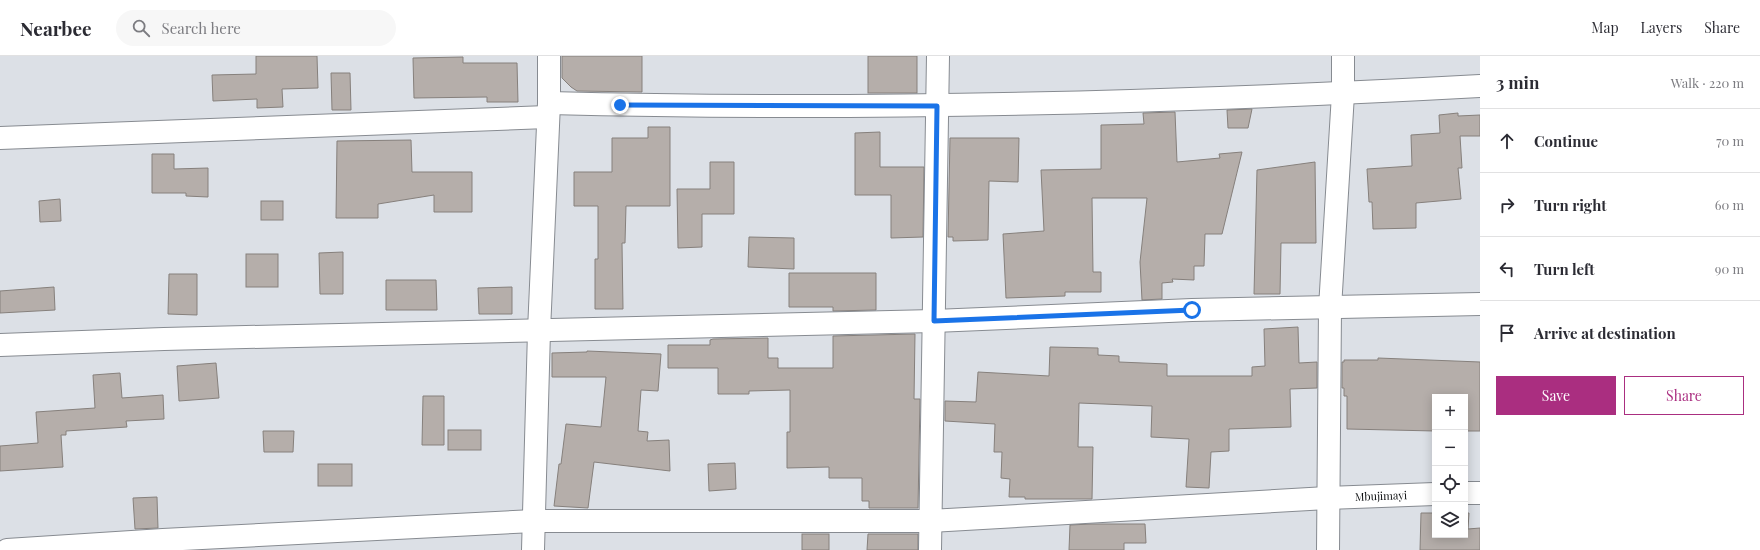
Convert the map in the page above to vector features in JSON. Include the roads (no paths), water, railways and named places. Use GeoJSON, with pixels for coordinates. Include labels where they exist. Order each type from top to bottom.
{"type":"FeatureCollection","features":[{"type":"Feature","properties":{"kind":"street"},"geometry":{"type":"LineString","coordinates":[[533,550],[549,56]]}},
{"type":"Feature","properties":{"kind":"street"},"geometry":{"type":"LineString","coordinates":[[930,550],[938,56]]}},
{"type":"Feature","properties":{"kind":"street"},"geometry":{"type":"LineString","coordinates":[[1328,550],[1330,308],[1343,94],[1342,56]]}},
{"type":"Feature","properties":{"kind":"street"},"geometry":{"type":"LineString","coordinates":[[0,138],[620,105],[937,106],[1343,94],[1480,86]]}},
{"type":"Feature","properties":{"kind":"street"},"geometry":{"type":"LineString","coordinates":[[0,345],[164,339],[934,321],[1192,310],[1480,304]]}},
{"type":"Feature","properties":{"kind":"street"},"geometry":{"type":"LineString","coordinates":[[1468,493],[1480,493]]}},
{"type":"Feature","properties":{"kind":"street","name":"Mbujimayi"},"geometry":{"type":"LineString","coordinates":[[7,550],[163,540],[534,521],[930,521],[1328,498],[1432,494]]}}]}
